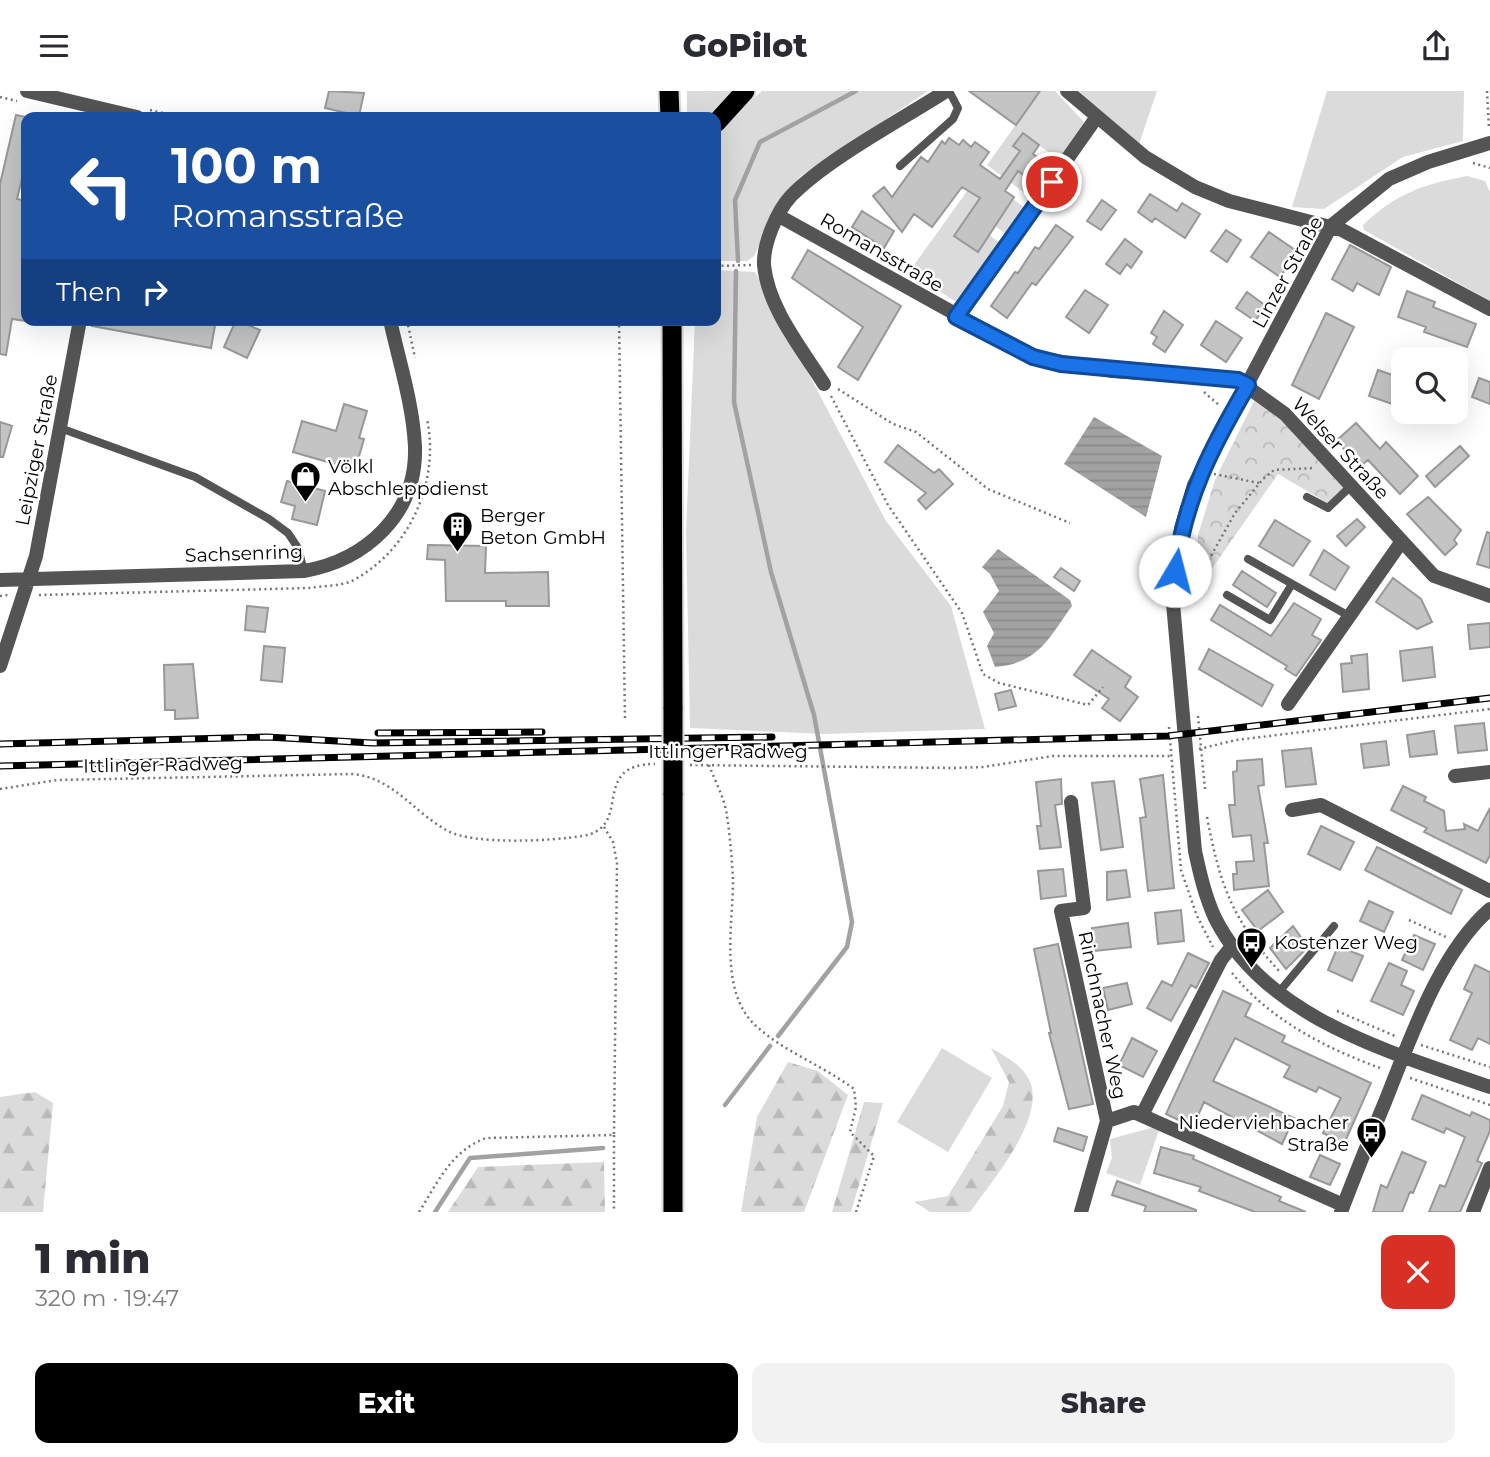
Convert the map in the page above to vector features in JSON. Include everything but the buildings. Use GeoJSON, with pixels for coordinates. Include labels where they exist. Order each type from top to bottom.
{"type":"FeatureCollection","features":[{"type":"Feature","properties":{"kind":"highway"},"geometry":{"type":"LineString","coordinates":[[669,91],[670,112]]}},
{"type":"Feature","properties":{"kind":"highway"},"geometry":{"type":"LineString","coordinates":[[721,117],[745,91]]}},
{"type":"Feature","properties":{"kind":"highway"},"geometry":{"type":"LineString","coordinates":[[672,326],[673,1212]]}},
{"type":"Feature","properties":{"kind":"street"},"geometry":{"type":"LineString","coordinates":[[27,91],[107,112]]}},
{"type":"Feature","properties":{"kind":"street"},"geometry":{"type":"LineString","coordinates":[[822,381],[778,310],[764,264],[767,245],[779,216],[789,199],[803,185],[948,91]]}},
{"type":"Feature","properties":{"kind":"street"},"geometry":{"type":"LineString","coordinates":[[1067,91],[1144,157],[1195,187],[1229,201],[1331,226],[1490,309]]}},
{"type":"Feature","properties":{"kind":"street"},"geometry":{"type":"LineString","coordinates":[[956,317],[1096,118]]}},
{"type":"Feature","properties":{"kind":"street","name":"Linzer Straße"},"geometry":{"type":"LineString","coordinates":[[1490,143],[1428,162],[1389,179],[1331,226],[1243,383],[1198,477],[1181,529],[1172,592],[1183,734],[1177,755],[1204,892],[1232,946],[1337,1029],[1404,1057],[1490,1087]]}},
{"type":"Feature","properties":{"kind":"street","name":"Romansstraße"},"geometry":{"type":"LineString","coordinates":[[779,216],[956,317],[1033,357],[1061,364],[1243,383]]}},
{"type":"Feature","properties":{"kind":"street","name":"Leipziger Straße"},"geometry":{"type":"LineString","coordinates":[[0,666],[36,556],[79,326]]}},
{"type":"Feature","properties":{"kind":"street","name":"Sachsenring"},"geometry":{"type":"LineString","coordinates":[[0,580],[304,571],[330,566],[360,552],[382,534],[408,490],[415,446],[391,326]]}},
{"type":"Feature","properties":{"kind":"street","name":"Welser Straße"},"geometry":{"type":"LineString","coordinates":[[1243,383],[1285,415],[1434,576],[1490,596]]}},
{"type":"Feature","properties":{"kind":"street"},"geometry":{"type":"LineString","coordinates":[[1288,703],[1402,541]]}},
{"type":"Feature","properties":{"kind":"street"},"geometry":{"type":"LineString","coordinates":[[1455,776],[1490,772]]}},
{"type":"Feature","properties":{"kind":"street","name":"Rinchnacher Weg"},"geometry":{"type":"LineString","coordinates":[[1071,801],[1084,908],[1060,911],[1107,1121],[1081,1212]]}},
{"type":"Feature","properties":{"kind":"street"},"geometry":{"type":"LineString","coordinates":[[1292,810],[1321,805],[1490,891]]}},
{"type":"Feature","properties":{"kind":"street"},"geometry":{"type":"LineString","coordinates":[[1107,1121],[1134,1112],[1342,1208],[1396,1073],[1459,943],[1490,909]]}},
{"type":"Feature","properties":{"kind":"street"},"geometry":{"type":"LineString","coordinates":[[1142,1115],[1221,960],[1232,946]]}},
{"type":"Feature","properties":{"kind":"street"},"geometry":{"type":"LineString","coordinates":[[1473,1212],[1490,1168]]}},
{"type":"Feature","properties":{"kind":"lane"},"geometry":{"type":"LineString","coordinates":[[900,166],[953,119],[958,108],[948,91]]}},
{"type":"Feature","properties":{"kind":"lane"},"geometry":{"type":"LineString","coordinates":[[60,428],[195,477],[269,519],[288,533],[298,548],[304,571]]}},
{"type":"Feature","properties":{"kind":"lane"},"geometry":{"type":"LineString","coordinates":[[1307,497],[1328,508],[1351,486]]}},
{"type":"Feature","properties":{"kind":"lane"},"geometry":{"type":"LineString","coordinates":[[1248,559],[1349,616]]}},
{"type":"Feature","properties":{"kind":"lane"},"geometry":{"type":"LineString","coordinates":[[1227,595],[1270,620],[1292,584]]}},
{"type":"Feature","properties":{"kind":"lane"},"geometry":{"type":"LineString","coordinates":[[1284,987],[1334,926]]}},
{"type":"Feature","properties":{"kind":"path"},"geometry":{"type":"LineString","coordinates":[[1487,91],[1490,132]]}},
{"type":"Feature","properties":{"kind":"path"},"geometry":{"type":"LineString","coordinates":[[1471,163],[1490,168]]}},
{"type":"Feature","properties":{"kind":"path"},"geometry":{"type":"LineString","coordinates":[[721,266],[764,264]]}},
{"type":"Feature","properties":{"kind":"path"},"geometry":{"type":"LineString","coordinates":[[619,326],[625,720]]}},
{"type":"Feature","properties":{"kind":"path"},"geometry":{"type":"LineString","coordinates":[[822,381],[892,424],[916,432],[988,489],[1070,523]]}},
{"type":"Feature","properties":{"kind":"path"},"geometry":{"type":"LineString","coordinates":[[822,381],[888,505],[962,613],[983,674],[999,683],[1088,705],[1103,687]]}},
{"type":"Feature","properties":{"kind":"path"},"geometry":{"type":"LineString","coordinates":[[1217,415],[1243,383]]}},
{"type":"Feature","properties":{"kind":"path"},"geometry":{"type":"LineString","coordinates":[[1184,579],[1182,590],[1203,570],[1235,513],[1274,470],[1307,470],[1328,460]]}},
{"type":"Feature","properties":{"kind":"path"},"geometry":{"type":"LineString","coordinates":[[1210,484],[1219,463]]}},
{"type":"Feature","properties":{"kind":"path"},"geometry":{"type":"LineString","coordinates":[[1214,474],[1260,484]]}},
{"type":"Feature","properties":{"kind":"path"},"geometry":{"type":"LineString","coordinates":[[1177,755],[1236,740],[1490,709]]}},
{"type":"Feature","properties":{"kind":"path"},"geometry":{"type":"LineString","coordinates":[[1196,711],[1202,747],[1205,799]]}},
{"type":"Feature","properties":{"kind":"path"},"geometry":{"type":"LineString","coordinates":[[1169,718],[1177,755],[1181,870],[1196,916],[1221,960],[1250,995],[1294,1027],[1353,1058],[1490,1105]]}},
{"type":"Feature","properties":{"kind":"path","name":"Ittlinger Radweg"},"geometry":{"type":"LineString","coordinates":[[684,765],[954,768],[983,767],[1053,756],[1177,755]]}},
{"type":"Feature","properties":{"kind":"path","name":"Ittlinger Radweg"},"geometry":{"type":"LineString","coordinates":[[0,789],[57,780],[353,774],[386,783],[436,823],[466,838],[579,837],[604,827],[610,818],[615,782],[621,774],[629,767],[656,764]]}},
{"type":"Feature","properties":{"kind":"path"},"geometry":{"type":"LineString","coordinates":[[709,765],[727,812],[733,876],[733,975],[738,1000],[754,1024],[797,1055],[830,1071],[854,1089],[856,1107],[850,1132],[874,1156],[856,1212]]}},
{"type":"Feature","properties":{"kind":"path"},"geometry":{"type":"LineString","coordinates":[[1206,811],[1217,871],[1236,916],[1284,987]]}},
{"type":"Feature","properties":{"kind":"path"},"geometry":{"type":"LineString","coordinates":[[604,827],[613,842],[617,863],[614,1212]]}},
{"type":"Feature","properties":{"kind":"path"},"geometry":{"type":"LineString","coordinates":[[1409,921],[1459,943]]}},
{"type":"Feature","properties":{"kind":"path"},"geometry":{"type":"LineString","coordinates":[[1331,1008],[1410,1042],[1490,1067]]}},
{"type":"Feature","properties":{"kind":"path"},"geometry":{"type":"LineString","coordinates":[[419,1212],[455,1156],[467,1145],[486,1138],[614,1135]]}},
{"type":"Feature","properties":{"kind":"green space"},"geometry":{"type":"Polygon","coordinates":[[[687,91],[730,91],[711,112],[687,112],[687,91]]]}},
{"type":"Feature","properties":{"kind":"green space"},"geometry":{"type":"Polygon","coordinates":[[[762,91],[928,91],[801,176],[782,197],[754,256],[747,261],[721,261],[721,131],[738,111],[762,91]]]}},
{"type":"Feature","properties":{"kind":"green space"},"geometry":{"type":"Polygon","coordinates":[[[1040,91],[1055,91],[1084,122],[1060,160],[1023,134],[1014,146],[1020,151],[1010,165],[1037,184],[1049,169],[1053,171],[1033,199],[987,165],[1040,91]]]}},
{"type":"Feature","properties":{"kind":"green space"},"geometry":{"type":"Polygon","coordinates":[[[1079,91],[1157,91],[1139,144],[1100,113],[1079,91]]]}},
{"type":"Feature","properties":{"kind":"green space"},"geometry":{"type":"Polygon","coordinates":[[[1327,91],[1464,91],[1463,141],[1403,157],[1324,209],[1292,207],[1327,91]]]}},
{"type":"Feature","properties":{"kind":"green space"},"geometry":{"type":"Polygon","coordinates":[[[980,173],[991,182],[978,201],[1001,216],[1013,199],[1026,209],[1008,235],[973,211],[954,236],[977,252],[989,235],[1002,244],[960,302],[909,272],[980,173]]]}},
{"type":"Feature","properties":{"kind":"green space"},"geometry":{"type":"Polygon","coordinates":[[[1467,176],[1485,181],[1490,192],[1490,301],[1364,230],[1363,225],[1387,205],[1411,192],[1467,176]]]}},
{"type":"Feature","properties":{"kind":"green space"},"geometry":{"type":"Polygon","coordinates":[[[721,270],[755,272],[886,521],[951,606],[985,729],[824,734],[690,728],[686,532],[695,326],[721,326],[721,270]]]}},
{"type":"Feature","properties":{"kind":"green space"},"geometry":{"type":"Polygon","coordinates":[[[1257,395],[1277,412],[1347,487],[1329,504],[1278,474],[1195,593],[1198,535],[1215,480],[1257,395]]]}},
{"type":"Feature","properties":{"kind":"green space"},"geometry":{"type":"Polygon","coordinates":[[[942,1048],[992,1078],[948,1152],[897,1122],[942,1048]]]}},
{"type":"Feature","properties":{"kind":"green space"},"geometry":{"type":"Polygon","coordinates":[[[991,1048],[1016,1064],[1030,1081],[1032,1103],[1028,1119],[1012,1153],[970,1212],[930,1212],[915,1202],[948,1196],[1003,1106],[1009,1082],[991,1048]]]}},
{"type":"Feature","properties":{"kind":"green space"},"geometry":{"type":"Polygon","coordinates":[[[788,1062],[818,1071],[848,1095],[804,1212],[741,1212],[757,1117],[788,1062]]]}},
{"type":"Feature","properties":{"kind":"green space"},"geometry":{"type":"Polygon","coordinates":[[[35,1092],[53,1103],[43,1212],[0,1212],[0,1097],[35,1092]]]}},
{"type":"Feature","properties":{"kind":"green space"},"geometry":{"type":"Polygon","coordinates":[[[864,1102],[883,1103],[851,1212],[832,1212],[864,1102]]]}},
{"type":"Feature","properties":{"kind":"green space"},"geometry":{"type":"Polygon","coordinates":[[[1151,1128],[1159,1130],[1140,1185],[1106,1173],[1112,1158],[1110,1139],[1151,1128]]]}},
{"type":"Feature","properties":{"kind":"green space"},"geometry":{"type":"Polygon","coordinates":[[[604,1162],[605,1212],[448,1212],[478,1167],[604,1162]]]}},
{"type":"Feature","properties":{"kind":"shaded area"},"geometry":{"type":"Polygon","coordinates":[[[1094,417],[1162,456],[1146,517],[1064,464],[1094,417]]]}},
{"type":"Feature","properties":{"kind":"shaded area"},"geometry":{"type":"Polygon","coordinates":[[[998,549],[1070,600],[1072,606],[1049,639],[1032,655],[1010,665],[995,667],[987,646],[994,633],[983,612],[999,591],[990,574],[982,567],[998,549]]]}},
{"type":"Feature","properties":{"kind":"waterway"},"geometry":{"type":"LineString","coordinates":[[738,261],[735,200],[760,142],[856,91]]}},
{"type":"Feature","properties":{"kind":"waterway"},"geometry":{"type":"LineString","coordinates":[[736,271],[734,402],[771,572],[814,715],[852,922],[847,947],[778,1036]]}},
{"type":"Feature","properties":{"kind":"waterway"},"geometry":{"type":"LineString","coordinates":[[725,1105],[770,1046]]}},
{"type":"Feature","properties":{"kind":"waterway"},"geometry":{"type":"LineString","coordinates":[[435,1212],[470,1158],[603,1148]]}},
{"type":"Feature","properties":{"kind":"railway"},"geometry":{"type":"LineString","coordinates":[[0,766],[1168,736],[1490,698]]}},
{"type":"Feature","properties":{"kind":"railway"},"geometry":{"type":"LineString","coordinates":[[378,733],[542,732]]}},
{"type":"Feature","properties":{"kind":"railway"},"geometry":{"type":"LineString","coordinates":[[0,744],[267,737],[372,743],[772,737]]}},
{"type":"Feature","properties":{"kind":"place","name":"Völkl Abschleppdienst"},"geometry":{"type":"Point","coordinates":[305,504]}},
{"type":"Feature","properties":{"kind":"place","name":"Berger Beton GmbH"},"geometry":{"type":"Point","coordinates":[457,553]}},
{"type":"Feature","properties":{"kind":"place","name":"Kostenzer Weg"},"geometry":{"type":"Point","coordinates":[1251,969]}},
{"type":"Feature","properties":{"kind":"place","name":"Niederviehbacher Straße"},"geometry":{"type":"Point","coordinates":[1372,1160]}},
{"type":"Feature","properties":{"kind":"route"},"geometry":{"type":"LineString","coordinates":[[1052,182],[956,317],[1033,357],[1061,364],[1113,371],[1238,380],[1248,385],[1220,432],[1194,485],[1181,529],[1175,571]]}}]}
